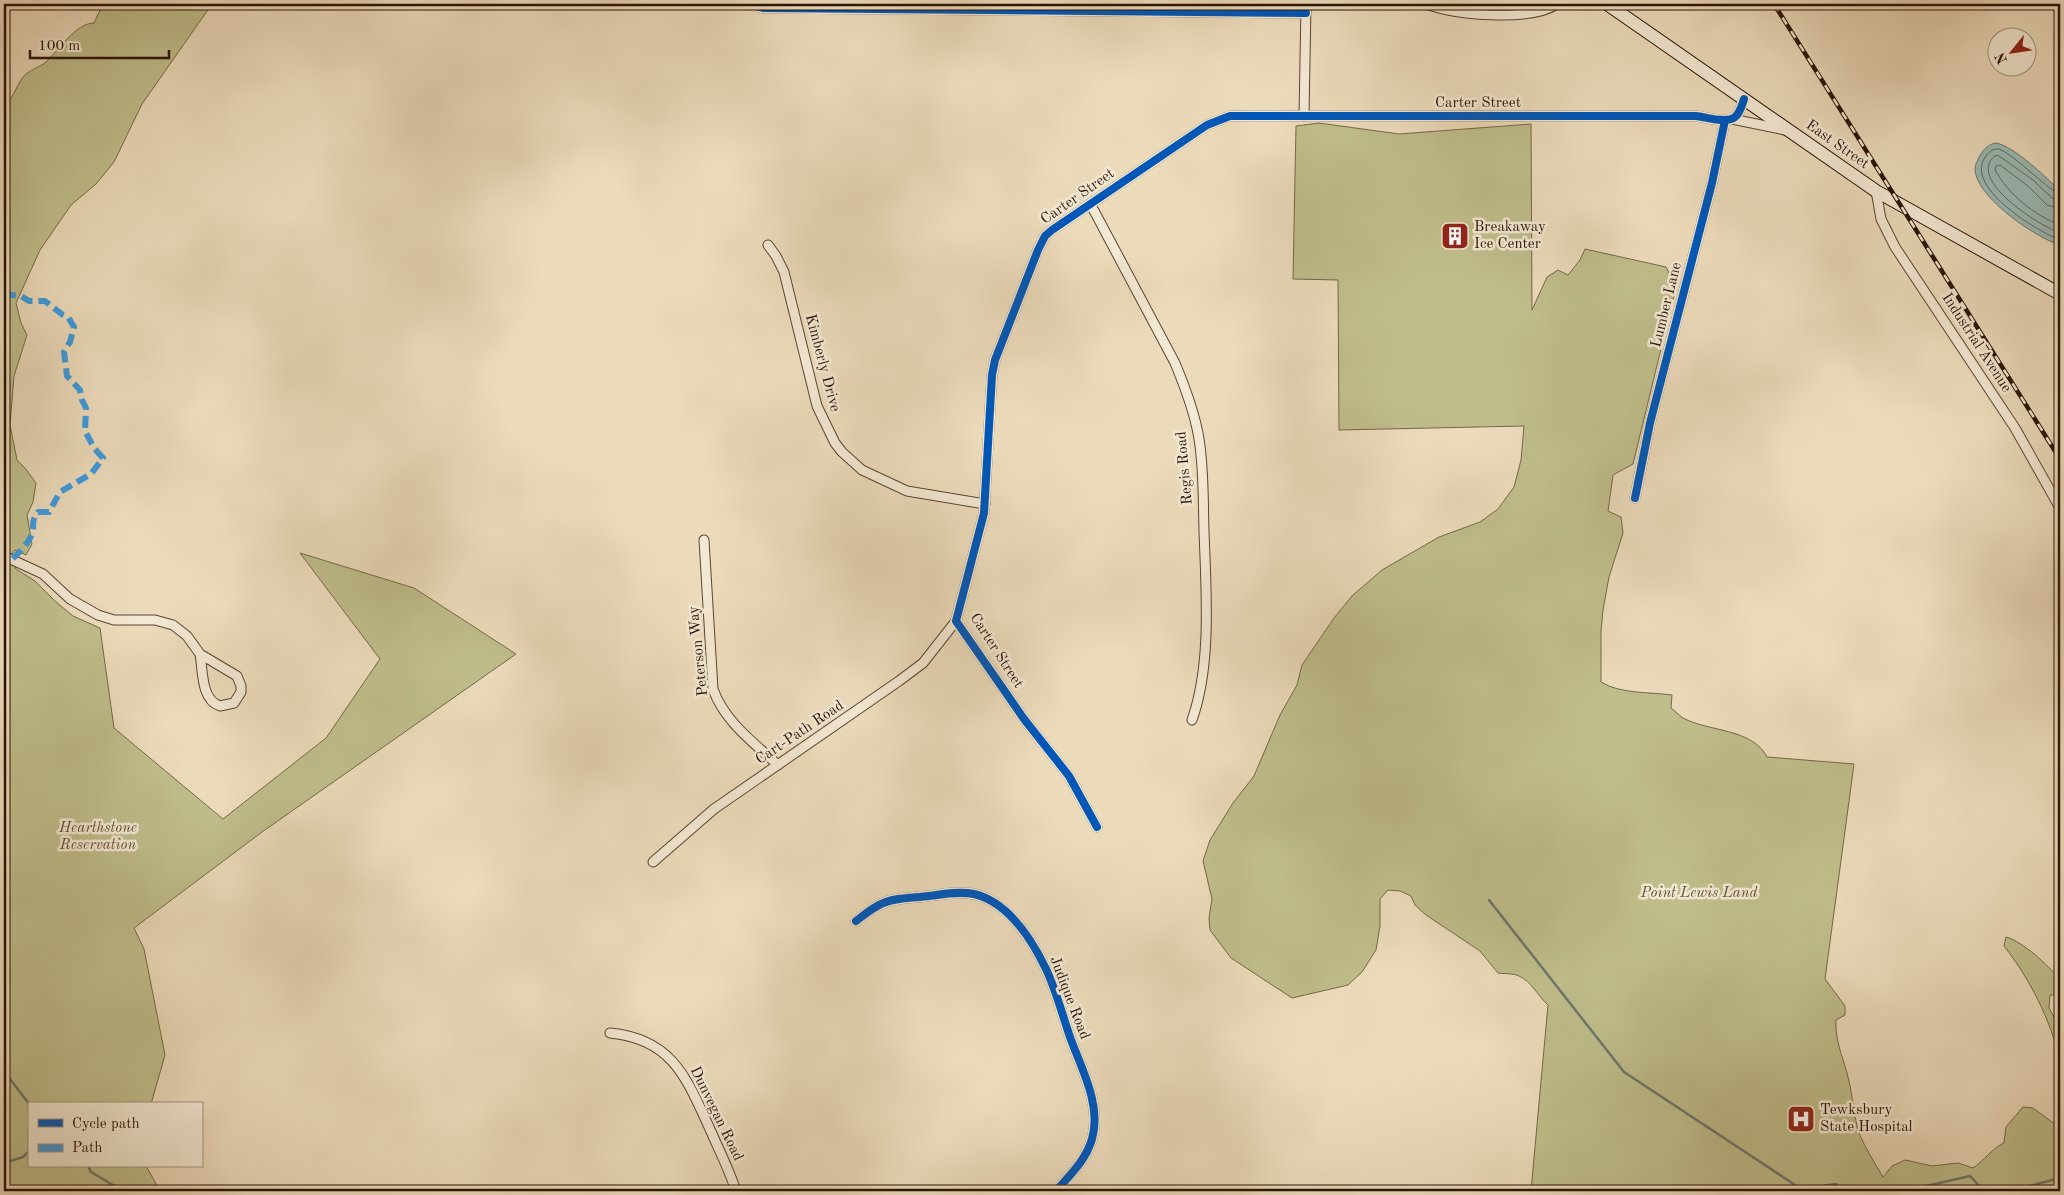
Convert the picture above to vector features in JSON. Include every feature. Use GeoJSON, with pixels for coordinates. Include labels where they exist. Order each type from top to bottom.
{"type":"FeatureCollection","features":[{"type":"Feature","properties":{"kind":"main road","name":"East Street"},"geometry":{"type":"LineString","coordinates":[[1607,4],[1876,191],[2060,294]]}},
{"type":"Feature","properties":{"kind":"street"},"geometry":{"type":"LineString","coordinates":[[748,4],[763,8],[1306,14]]}},
{"type":"Feature","properties":{"kind":"street"},"geometry":{"type":"LineString","coordinates":[[1304,116],[1306,4]]}},
{"type":"Feature","properties":{"kind":"street"},"geometry":{"type":"LineString","coordinates":[[1426,4],[1454,12],[1523,14],[1537,13],[1557,4]]}},
{"type":"Feature","properties":{"kind":"street"},"geometry":{"type":"LineString","coordinates":[[1728,120],[1737,116],[1744,99]]}},
{"type":"Feature","properties":{"kind":"street","name":"Carter Street"},"geometry":{"type":"LineString","coordinates":[[1097,828],[1069,776],[1024,719],[956,620],[986,504],[992,375],[995,360],[1042,241],[1052,230],[1214,120],[1230,116],[1696,116],[1790,132]]}},
{"type":"Feature","properties":{"kind":"street","name":"Lumber Lane"},"geometry":{"type":"LineString","coordinates":[[1635,498],[1650,423],[1728,120]]}},
{"type":"Feature","properties":{"kind":"street","name":"Industrial Avenue"},"geometry":{"type":"LineString","coordinates":[[1876,191],[1881,219],[1895,247],[2014,428],[2060,508]]}},
{"type":"Feature","properties":{"kind":"street","name":"Regis Road"},"geometry":{"type":"LineString","coordinates":[[1091,205],[1174,363],[1185,387],[1199,438],[1204,543],[1205,643],[1200,699],[1192,720]]}},
{"type":"Feature","properties":{"kind":"street","name":"Kimberly Drive"},"geometry":{"type":"LineString","coordinates":[[768,245],[784,272],[817,406],[834,443],[862,470],[907,491],[986,504]]}},
{"type":"Feature","properties":{"kind":"street","name":"Peterson Way"},"geometry":{"type":"LineString","coordinates":[[704,540],[713,689],[718,702],[726,714],[778,765]]}},
{"type":"Feature","properties":{"kind":"street"},"geometry":{"type":"LineString","coordinates":[[4,556],[43,574],[70,599],[98,615],[114,620],[155,620],[173,625],[187,636],[200,654],[234,674],[239,679],[241,692],[234,704],[220,706],[209,699],[206,693],[200,654]]}},
{"type":"Feature","properties":{"kind":"street","name":"Cart-Path Road"},"geometry":{"type":"LineString","coordinates":[[653,862],[714,809],[892,687],[923,663],[956,620]]}},
{"type":"Feature","properties":{"kind":"street","name":"Judique Road"},"geometry":{"type":"LineString","coordinates":[[856,921],[876,906],[886,902],[950,893],[973,893],[998,906],[1029,939],[1046,970],[1089,1090],[1094,1112],[1092,1138],[1084,1158],[1056,1191]]}},
{"type":"Feature","properties":{"kind":"street","name":"Dunvegan Road"},"geometry":{"type":"LineString","coordinates":[[610,1033],[640,1038],[667,1056],[680,1070],[697,1101],[736,1191]]}},
{"type":"Feature","properties":{"kind":"green space"},"geometry":{"type":"Polygon","coordinates":[[[103,4],[212,4],[142,104],[114,162],[96,184],[71,205],[40,250],[16,303],[21,323],[27,335],[14,376],[10,425],[17,460],[36,483],[33,502],[27,515],[32,544],[26,555],[15,550],[12,554],[4,551],[4,106],[25,75],[46,62],[74,32],[87,24],[94,23],[103,4]]]}},
{"type":"Feature","properties":{"kind":"green space","name":"Point Lewis Land"},"geometry":{"type":"Polygon","coordinates":[[[1319,123],[1399,134],[1531,124],[1532,310],[1547,277],[1558,270],[1568,275],[1580,260],[1585,249],[1666,267],[1676,287],[1633,464],[1613,475],[1608,511],[1621,517],[1623,533],[1609,577],[1603,610],[1601,682],[1626,691],[1672,695],[1671,708],[1683,718],[1693,723],[1741,736],[1760,748],[1767,757],[1854,764],[1825,979],[1845,1006],[1845,1015],[1836,1020],[1837,1034],[1849,1079],[1858,1131],[1883,1177],[1892,1166],[1905,1160],[1932,1166],[1958,1163],[1973,1168],[1995,1148],[2004,1143],[2006,1127],[2023,1107],[2033,1108],[2060,1128],[2060,1184],[2057,1191],[1531,1191],[1548,1005],[1527,981],[1517,975],[1498,973],[1480,951],[1426,915],[1415,905],[1411,896],[1400,891],[1388,890],[1380,899],[1380,926],[1376,950],[1362,972],[1348,985],[1292,998],[1231,958],[1210,930],[1209,918],[1212,899],[1203,861],[1210,840],[1233,803],[1254,776],[1280,715],[1297,685],[1302,665],[1334,618],[1352,596],[1382,570],[1439,537],[1480,522],[1498,509],[1514,487],[1521,460],[1524,426],[1339,430],[1338,280],[1293,279],[1296,126],[1319,123]]]}},
{"type":"Feature","properties":{"kind":"green space","name":"Hearthstone Reservation"},"geometry":{"type":"Polygon","coordinates":[[[300,553],[414,588],[516,654],[262,832],[134,928],[144,949],[165,1055],[152,1102],[28,1102],[28,1168],[147,1168],[160,1191],[4,1191],[4,562],[13,564],[16,569],[35,581],[73,616],[100,628],[114,728],[223,819],[326,738],[380,659],[300,553]]]}},
{"type":"Feature","properties":{"kind":"green space"},"geometry":{"type":"Polygon","coordinates":[[[2006,937],[2028,949],[2060,979],[2060,995],[2050,995],[2049,1008],[2060,1028],[2060,1060],[2051,1030],[2038,1000],[2031,986],[2004,946],[2006,937]]]}},
{"type":"Feature","properties":{"kind":"water"},"geometry":{"type":"Polygon","coordinates":[[[1996,143],[2021,156],[2060,191],[2060,245],[2049,241],[2022,225],[1995,203],[1984,191],[1977,179],[1975,167],[1984,150],[1996,143]]]}},
{"type":"Feature","properties":{"kind":"waterway"},"geometry":{"type":"LineString","coordinates":[[4,526],[7,542]]}},
{"type":"Feature","properties":{"kind":"waterway"},"geometry":{"type":"LineString","coordinates":[[1489,900],[1624,1072],[1801,1189],[1836,1184],[1844,1191]]}},
{"type":"Feature","properties":{"kind":"waterway"},"geometry":{"type":"LineString","coordinates":[[4,1071],[28,1103]]}},
{"type":"Feature","properties":{"kind":"waterway"},"geometry":{"type":"LineString","coordinates":[[4,1163],[23,1157],[28,1152]]}},
{"type":"Feature","properties":{"kind":"waterway"},"geometry":{"type":"LineString","coordinates":[[89,1168],[91,1172],[123,1191]]}},
{"type":"Feature","properties":{"kind":"waterway"},"geometry":{"type":"LineString","coordinates":[[1924,1191],[1926,1186],[1970,1176],[1984,1191]]}},
{"type":"Feature","properties":{"kind":"waterway"},"geometry":{"type":"LineString","coordinates":[[2010,1191],[2060,1178]]}},
{"type":"Feature","properties":{"kind":"railway"},"geometry":{"type":"LineString","coordinates":[[1774,4],[2060,459]]}},
{"type":"Feature","properties":{"kind":"marked path"},"geometry":{"type":"LineString","coordinates":[[4,294],[21,296],[29,301],[45,301],[68,317],[74,327],[70,342],[64,352],[67,376],[80,390],[86,408],[85,431],[94,448],[103,458],[91,474],[60,492],[49,512],[38,512],[33,521],[33,531],[30,538],[11,560]]}},
{"type":"Feature","properties":{"kind":"cycle path"},"geometry":{"type":"LineString","coordinates":[[748,4],[763,8],[1306,13]]}},
{"type":"Feature","properties":{"kind":"cycle path"},"geometry":{"type":"LineString","coordinates":[[1097,827],[1069,776],[1024,719],[956,621],[984,513],[992,375],[995,360],[1045,236],[1207,125],[1230,116],[1696,116],[1727,120],[1737,115],[1744,99]]}},
{"type":"Feature","properties":{"kind":"cycle path"},"geometry":{"type":"LineString","coordinates":[[1635,498],[1650,423],[1712,183],[1725,120]]}},
{"type":"Feature","properties":{"kind":"cycle path"},"geometry":{"type":"LineString","coordinates":[[856,921],[874,908],[892,900],[951,893],[969,893],[986,898],[998,905],[1018,924],[1034,946],[1053,985],[1089,1087],[1094,1113],[1092,1139],[1086,1154],[1056,1191]]}},
{"type":"Feature","properties":{"kind":"place","name":"Breakaway Ice Center"},"geometry":{"type":"Point","coordinates":[1455,236]}},
{"type":"Feature","properties":{"kind":"place","name":"Tewksbury State Hospital"},"geometry":{"type":"Point","coordinates":[1801,1119]}}]}
